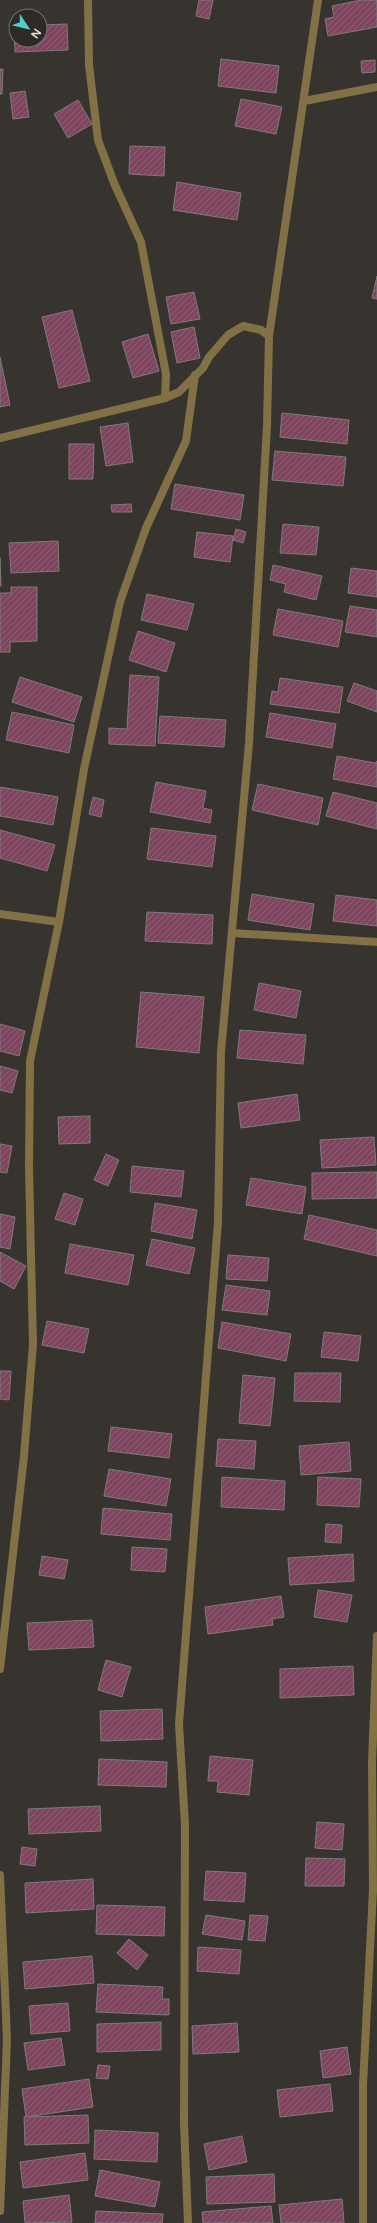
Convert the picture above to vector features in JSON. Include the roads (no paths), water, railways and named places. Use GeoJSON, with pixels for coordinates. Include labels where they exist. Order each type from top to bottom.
{"type":"FeatureCollection","features":[{"type":"Feature","properties":{"kind":"street"},"geometry":{"type":"LineString","coordinates":[[88,0],[89,65],[98,140],[114,183],[141,242],[166,374],[165,398]]}},
{"type":"Feature","properties":{"kind":"street"},"geometry":{"type":"LineString","coordinates":[[188,2223],[184,2123],[185,1825],[179,1724],[218,1222],[221,1052],[249,743],[267,426],[269,336],[318,0]]}},
{"type":"Feature","properties":{"kind":"street"},"geometry":{"type":"LineString","coordinates":[[304,101],[377,87]]}},
{"type":"Feature","properties":{"kind":"street"},"geometry":{"type":"LineString","coordinates":[[0,438],[165,398],[179,392],[195,375],[228,334],[243,326],[261,330],[269,336]]}},
{"type":"Feature","properties":{"kind":"street"},"geometry":{"type":"LineString","coordinates":[[0,1669],[24,1456],[33,1344],[29,1168],[30,1061],[59,922],[84,769],[120,602],[146,528],[186,441],[195,375]]}},
{"type":"Feature","properties":{"kind":"street"},"geometry":{"type":"LineString","coordinates":[[0,914],[59,922]]}},
{"type":"Feature","properties":{"kind":"street"},"geometry":{"type":"LineString","coordinates":[[232,933],[377,942]]}},
{"type":"Feature","properties":{"kind":"street"},"geometry":{"type":"LineString","coordinates":[[363,2223],[363,2086],[373,1890],[372,1762],[377,1636]]}},
{"type":"Feature","properties":{"kind":"street"},"geometry":{"type":"LineString","coordinates":[[0,1875],[7,2040],[0,2211]]}}]}
